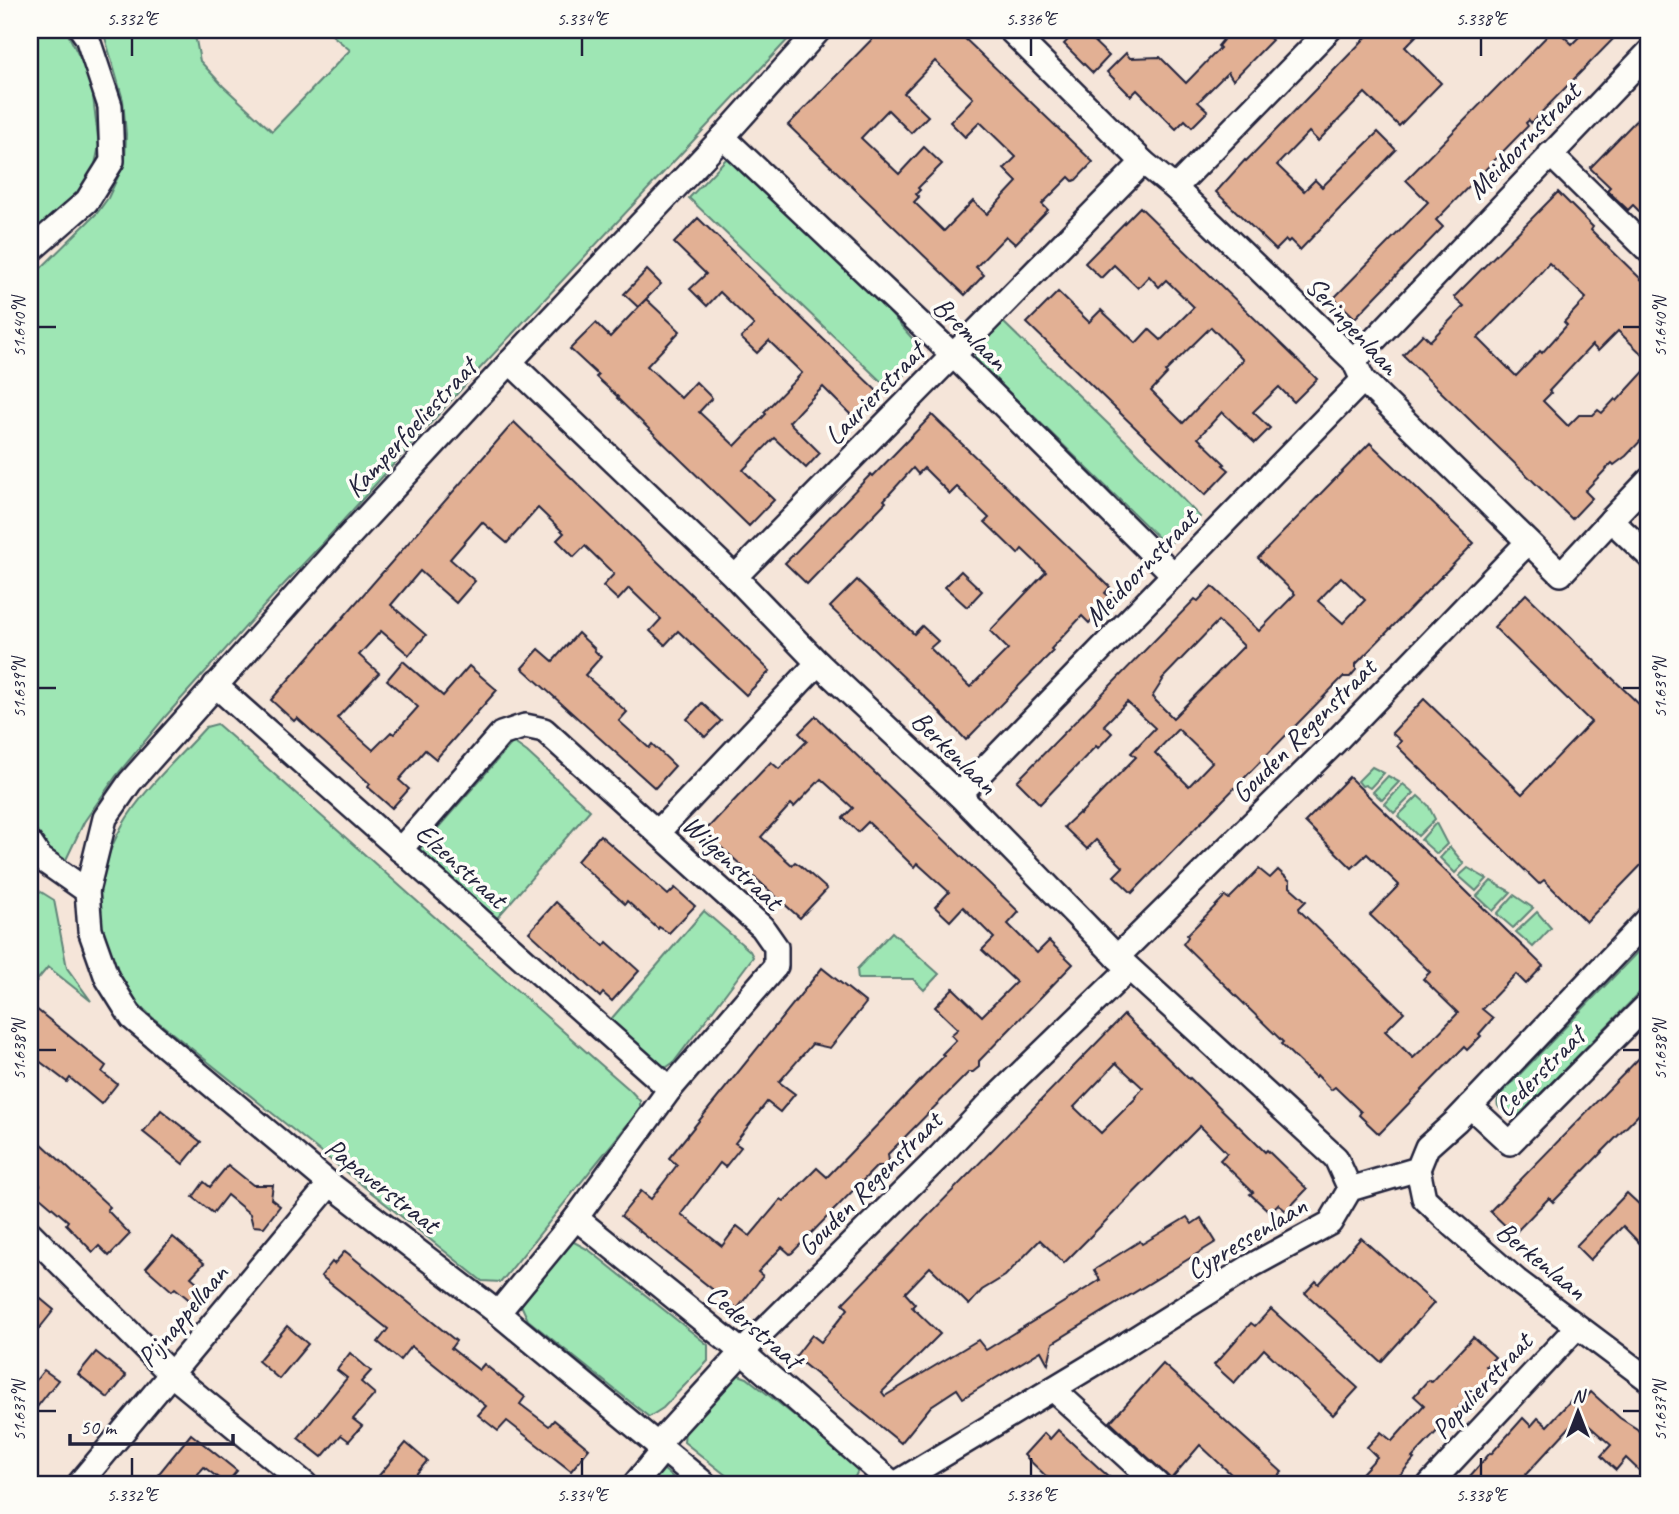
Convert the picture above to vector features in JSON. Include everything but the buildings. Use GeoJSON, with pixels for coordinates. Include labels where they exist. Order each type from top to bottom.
{"type":"FeatureCollection","features":[{"type":"Feature","properties":{"kind":"street"},"geometry":{"type":"LineString","coordinates":[[30,251],[87,201],[112,161],[110,106],[87,37],[82,30]]}},
{"type":"Feature","properties":{"kind":"street","name":"Kamperfoeliestraat"},"geometry":{"type":"LineString","coordinates":[[87,891],[105,818],[130,782],[510,362],[723,137],[819,30]]}},
{"type":"Feature","properties":{"kind":"street","name":"Seringenlaan"},"geometry":{"type":"LineString","coordinates":[[1010,30],[1143,162],[1175,188],[1561,574],[1611,520]]}},
{"type":"Feature","properties":{"kind":"street"},"geometry":{"type":"LineString","coordinates":[[1175,188],[1328,30]]}},
{"type":"Feature","properties":{"kind":"street","name":"Meidoornstraat"},"geometry":{"type":"LineString","coordinates":[[959,795],[1174,575],[1550,154],[1649,52]]}},
{"type":"Feature","properties":{"kind":"street","name":"Bremlaan"},"geometry":{"type":"LineString","coordinates":[[723,137],[953,355],[1174,575]]}},
{"type":"Feature","properties":{"kind":"street"},"geometry":{"type":"LineString","coordinates":[[1550,154],[1649,251]]}},
{"type":"Feature","properties":{"kind":"street","name":"Laurierstraat"},"geometry":{"type":"LineString","coordinates":[[735,577],[1143,162]]}},
{"type":"Feature","properties":{"kind":"street","name":"Berkenlaan"},"geometry":{"type":"LineString","coordinates":[[510,362],[735,577],[818,663],[959,795],[1123,963],[1336,1158],[1350,1189]]}},
{"type":"Feature","properties":{"kind":"street"},"geometry":{"type":"LineString","coordinates":[[1649,480],[1611,520],[1649,556]]}},
{"type":"Feature","properties":{"kind":"street","name":"Gouden Regenstraat"},"geometry":{"type":"LineString","coordinates":[[635,1484],[660,1448],[742,1352],[940,1156],[1528,542]]}},
{"type":"Feature","properties":{"kind":"street"},"geometry":{"type":"LineString","coordinates":[[658,832],[818,663]]}},
{"type":"Feature","properties":{"kind":"street","name":"Elzenstraat"},"geometry":{"type":"LineString","coordinates":[[215,685],[670,1089]]}},
{"type":"Feature","properties":{"kind":"street","name":"Wilgenstraat"},"geometry":{"type":"LineString","coordinates":[[400,850],[501,734],[526,726],[544,730],[762,927],[776,947],[776,966],[670,1089],[576,1218],[498,1313]]}},
{"type":"Feature","properties":{"kind":"street"},"geometry":{"type":"LineString","coordinates":[[30,843],[40,858],[87,891]]}},
{"type":"Feature","properties":{"kind":"street","name":"Papaverstraat"},"geometry":{"type":"LineString","coordinates":[[87,891],[90,930],[107,978],[132,1018],[330,1184],[498,1313],[705,1484]]}},
{"type":"Feature","properties":{"kind":"street"},"geometry":{"type":"LineString","coordinates":[[1350,1189],[1418,1169],[1427,1147],[1470,1106],[1649,918]]}},
{"type":"Feature","properties":{"kind":"street","name":"Cederstraat"},"geometry":{"type":"LineString","coordinates":[[1470,1106],[1510,1143],[1649,1003]]}},
{"type":"Feature","properties":{"kind":"street","name":"Berkenlaan"},"geometry":{"type":"LineString","coordinates":[[1418,1169],[1424,1198],[1445,1218],[1517,1281],[1649,1380]]}},
{"type":"Feature","properties":{"kind":"street","name":"Pijnappellaan"},"geometry":{"type":"LineString","coordinates":[[79,1484],[330,1184]]}},
{"type":"Feature","properties":{"kind":"street","name":"Cypressenlaan"},"geometry":{"type":"LineString","coordinates":[[903,1481],[1251,1266],[1330,1223],[1350,1189]]}},
{"type":"Feature","properties":{"kind":"street","name":"Cederstraat"},"geometry":{"type":"LineString","coordinates":[[576,1218],[903,1481]]}},
{"type":"Feature","properties":{"kind":"street"},"geometry":{"type":"LineString","coordinates":[[30,1233],[171,1374],[305,1484]]}},
{"type":"Feature","properties":{"kind":"street","name":"Populierstraat"},"geometry":{"type":"LineString","coordinates":[[1430,1484],[1577,1327]]}},
{"type":"Feature","properties":{"kind":"street"},"geometry":{"type":"LineString","coordinates":[[1053,1389],[1157,1484]]}},
{"type":"Feature","properties":{"kind":"green space"},"geometry":{"type":"Polygon","coordinates":[[[30,30],[66,30],[91,80],[99,146],[94,169],[82,188],[30,242],[30,30]]]}},
{"type":"Feature","properties":{"kind":"green space"},"geometry":{"type":"Polygon","coordinates":[[[108,30],[183,30],[196,40],[200,61],[272,131],[350,50],[326,30],[789,30],[793,34],[472,377],[165,717],[116,776],[84,822],[63,866],[30,848],[30,279],[97,213],[108,198],[125,162],[123,100],[104,34],[108,30]]]}},
{"type":"Feature","properties":{"kind":"green space"},"geometry":{"type":"Polygon","coordinates":[[[727,158],[738,164],[889,312],[919,346],[916,362],[890,390],[689,198],[727,158]]]}},
{"type":"Feature","properties":{"kind":"green space"},"geometry":{"type":"Polygon","coordinates":[[[1001,320],[1200,517],[1167,546],[975,359],[974,348],[1001,320]]]}},
{"type":"Feature","properties":{"kind":"green space"},"geometry":{"type":"Polygon","coordinates":[[[217,724],[640,1101],[640,1109],[501,1282],[482,1281],[152,1017],[132,997],[123,982],[108,951],[100,915],[99,897],[106,862],[122,826],[139,800],[206,727],[217,724]]]}},
{"type":"Feature","properties":{"kind":"green space"},"geometry":{"type":"Polygon","coordinates":[[[513,742],[590,810],[491,925],[416,853],[513,742]]]}},
{"type":"Feature","properties":{"kind":"green space"},"geometry":{"type":"Polygon","coordinates":[[[1372,767],[1384,773],[1370,788],[1362,786],[1358,781],[1372,767]]]}},
{"type":"Feature","properties":{"kind":"green space"},"geometry":{"type":"Polygon","coordinates":[[[1388,776],[1399,782],[1382,800],[1373,792],[1388,776]]]}},
{"type":"Feature","properties":{"kind":"green space"},"geometry":{"type":"Polygon","coordinates":[[[1403,784],[1414,793],[1394,813],[1385,804],[1403,784]]]}},
{"type":"Feature","properties":{"kind":"green space"},"geometry":{"type":"Polygon","coordinates":[[[1418,796],[1428,805],[1435,819],[1418,836],[1398,816],[1418,796]]]}},
{"type":"Feature","properties":{"kind":"green space"},"geometry":{"type":"Polygon","coordinates":[[[1436,823],[1447,844],[1437,854],[1421,840],[1436,823]]]}},
{"type":"Feature","properties":{"kind":"green space"},"geometry":{"type":"Polygon","coordinates":[[[1450,847],[1464,864],[1455,873],[1440,858],[1450,847]]]}},
{"type":"Feature","properties":{"kind":"green space"},"geometry":{"type":"Polygon","coordinates":[[[1468,868],[1487,879],[1476,891],[1459,876],[1468,868]]]}},
{"type":"Feature","properties":{"kind":"green space"},"geometry":{"type":"Polygon","coordinates":[[[1491,881],[1511,892],[1493,911],[1477,896],[1491,881]]]}},
{"type":"Feature","properties":{"kind":"green space"},"geometry":{"type":"Polygon","coordinates":[[[30,885],[54,900],[67,968],[91,1001],[48,967],[30,989],[30,885]]]}},
{"type":"Feature","properties":{"kind":"green space"},"geometry":{"type":"Polygon","coordinates":[[[1514,895],[1533,908],[1513,928],[1497,914],[1514,895]]]}},
{"type":"Feature","properties":{"kind":"green space"},"geometry":{"type":"Polygon","coordinates":[[[704,911],[750,951],[753,957],[674,1062],[660,1072],[606,1025],[704,911]]]}},
{"type":"Feature","properties":{"kind":"green space"},"geometry":{"type":"Polygon","coordinates":[[[1537,912],[1551,928],[1533,947],[1516,932],[1537,912]]]}},
{"type":"Feature","properties":{"kind":"green space"},"geometry":{"type":"Polygon","coordinates":[[[892,932],[939,974],[924,990],[913,979],[858,979],[857,969],[892,932]]]}},
{"type":"Feature","properties":{"kind":"green space"},"geometry":{"type":"Polygon","coordinates":[[[1649,940],[1649,983],[1519,1116],[1501,1110],[1497,1104],[1501,1094],[1649,940]]]}},
{"type":"Feature","properties":{"kind":"green space"},"geometry":{"type":"Polygon","coordinates":[[[572,1241],[589,1250],[708,1345],[708,1361],[663,1408],[649,1417],[528,1320],[521,1305],[565,1246],[572,1241]]]}},
{"type":"Feature","properties":{"kind":"green space"},"geometry":{"type":"Polygon","coordinates":[[[736,1374],[747,1378],[853,1462],[859,1468],[855,1477],[842,1484],[737,1484],[684,1442],[685,1428],[736,1374]]]}},
{"type":"Feature","properties":{"kind":"green space"},"geometry":{"type":"Polygon","coordinates":[[[663,1469],[681,1484],[641,1484],[650,1475],[663,1469]]]}}]}
